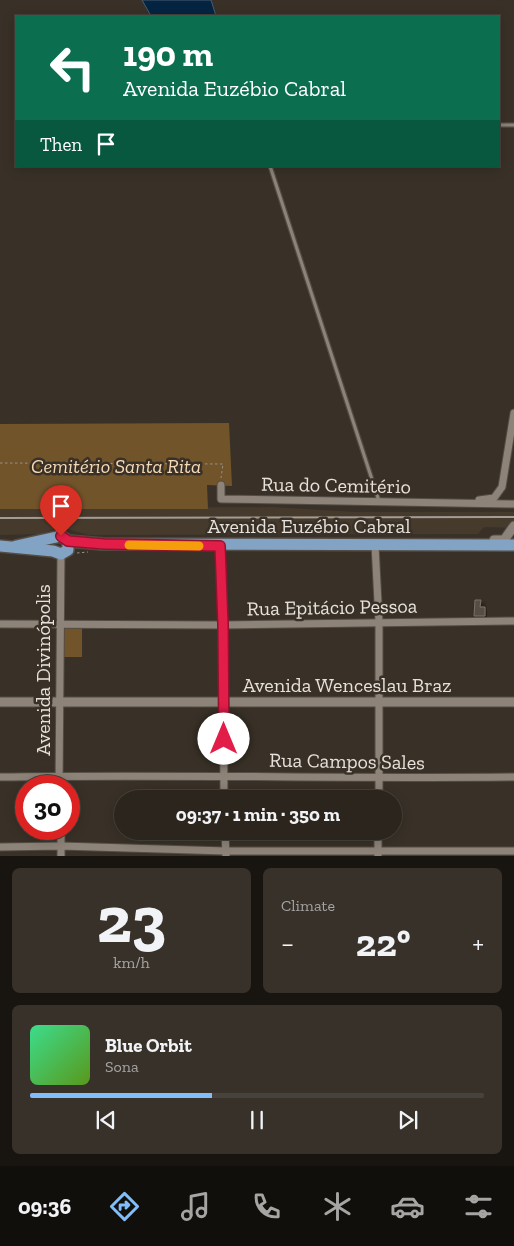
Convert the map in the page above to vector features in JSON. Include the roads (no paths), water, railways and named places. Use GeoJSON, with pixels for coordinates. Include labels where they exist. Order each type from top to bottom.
{"type":"FeatureCollection","features":[{"type":"Feature","properties":{"kind":"main road","name":"Avenida Euzébio Cabral"},"geometry":{"type":"LineString","coordinates":[[0,546],[60,547],[104,544],[220,546],[514,545]]}},
{"type":"Feature","properties":{"kind":"street","name":"Rua do Cemitério"},"geometry":{"type":"LineString","coordinates":[[464,503],[489,499],[498,494],[502,488],[514,413]]}},
{"type":"Feature","properties":{"kind":"street","name":"Rua do Cemitério"},"geometry":{"type":"LineString","coordinates":[[221,485],[221,500],[514,504]]}},
{"type":"Feature","properties":{"kind":"street"},"geometry":{"type":"LineString","coordinates":[[395,544],[422,540],[504,540],[514,526]]}},
{"type":"Feature","properties":{"kind":"street"},"geometry":{"type":"LineString","coordinates":[[375,545],[379,622],[379,790]]}},
{"type":"Feature","properties":{"kind":"street"},"geometry":{"type":"LineString","coordinates":[[220,546],[223,624],[224,790]]}},
{"type":"Feature","properties":{"kind":"street","name":"Avenida Divinópolis"},"geometry":{"type":"LineString","coordinates":[[59,775],[60,547]]}},
{"type":"Feature","properties":{"kind":"street","name":"Rua Epitácio Pessoa"},"geometry":{"type":"LineString","coordinates":[[0,624],[514,621]]}},
{"type":"Feature","properties":{"kind":"street","name":"Avenida Wenceslau Braz"},"geometry":{"type":"LineString","coordinates":[[0,702],[514,702]]}},
{"type":"Feature","properties":{"kind":"street","name":"Rua Campos Sales"},"geometry":{"type":"LineString","coordinates":[[80,776],[514,777]]}},
{"type":"Feature","properties":{"kind":"street","name":"Rua Campos Sales"},"geometry":{"type":"LineString","coordinates":[[0,777],[15,777]]}},
{"type":"Feature","properties":{"kind":"street"},"geometry":{"type":"LineString","coordinates":[[61,840],[61,856]]}},
{"type":"Feature","properties":{"kind":"street"},"geometry":{"type":"LineString","coordinates":[[225,840],[226,854]]}},
{"type":"Feature","properties":{"kind":"street"},"geometry":{"type":"LineString","coordinates":[[378,840],[378,853]]}},
{"type":"Feature","properties":{"kind":"street"},"geometry":{"type":"LineString","coordinates":[[0,847],[61,846],[226,854],[514,851]]}},
{"type":"Feature","properties":{"kind":"lane"},"geometry":{"type":"LineString","coordinates":[[500,125],[514,125]]}},
{"type":"Feature","properties":{"kind":"lane"},"geometry":{"type":"LineString","coordinates":[[270,167],[379,502]]}},
{"type":"Feature","properties":{"kind":"water"},"geometry":{"type":"Polygon","coordinates":[[[142,0],[211,0],[216,15],[150,15],[142,0]]]}},
{"type":"Feature","properties":{"kind":"railway"},"geometry":{"type":"LineString","coordinates":[[0,518],[514,517]]}},
{"type":"Feature","properties":{"kind":"park label","name":"Cemitério Santa Rita"},"geometry":{"type":"Point","coordinates":[116,466]}}]}
